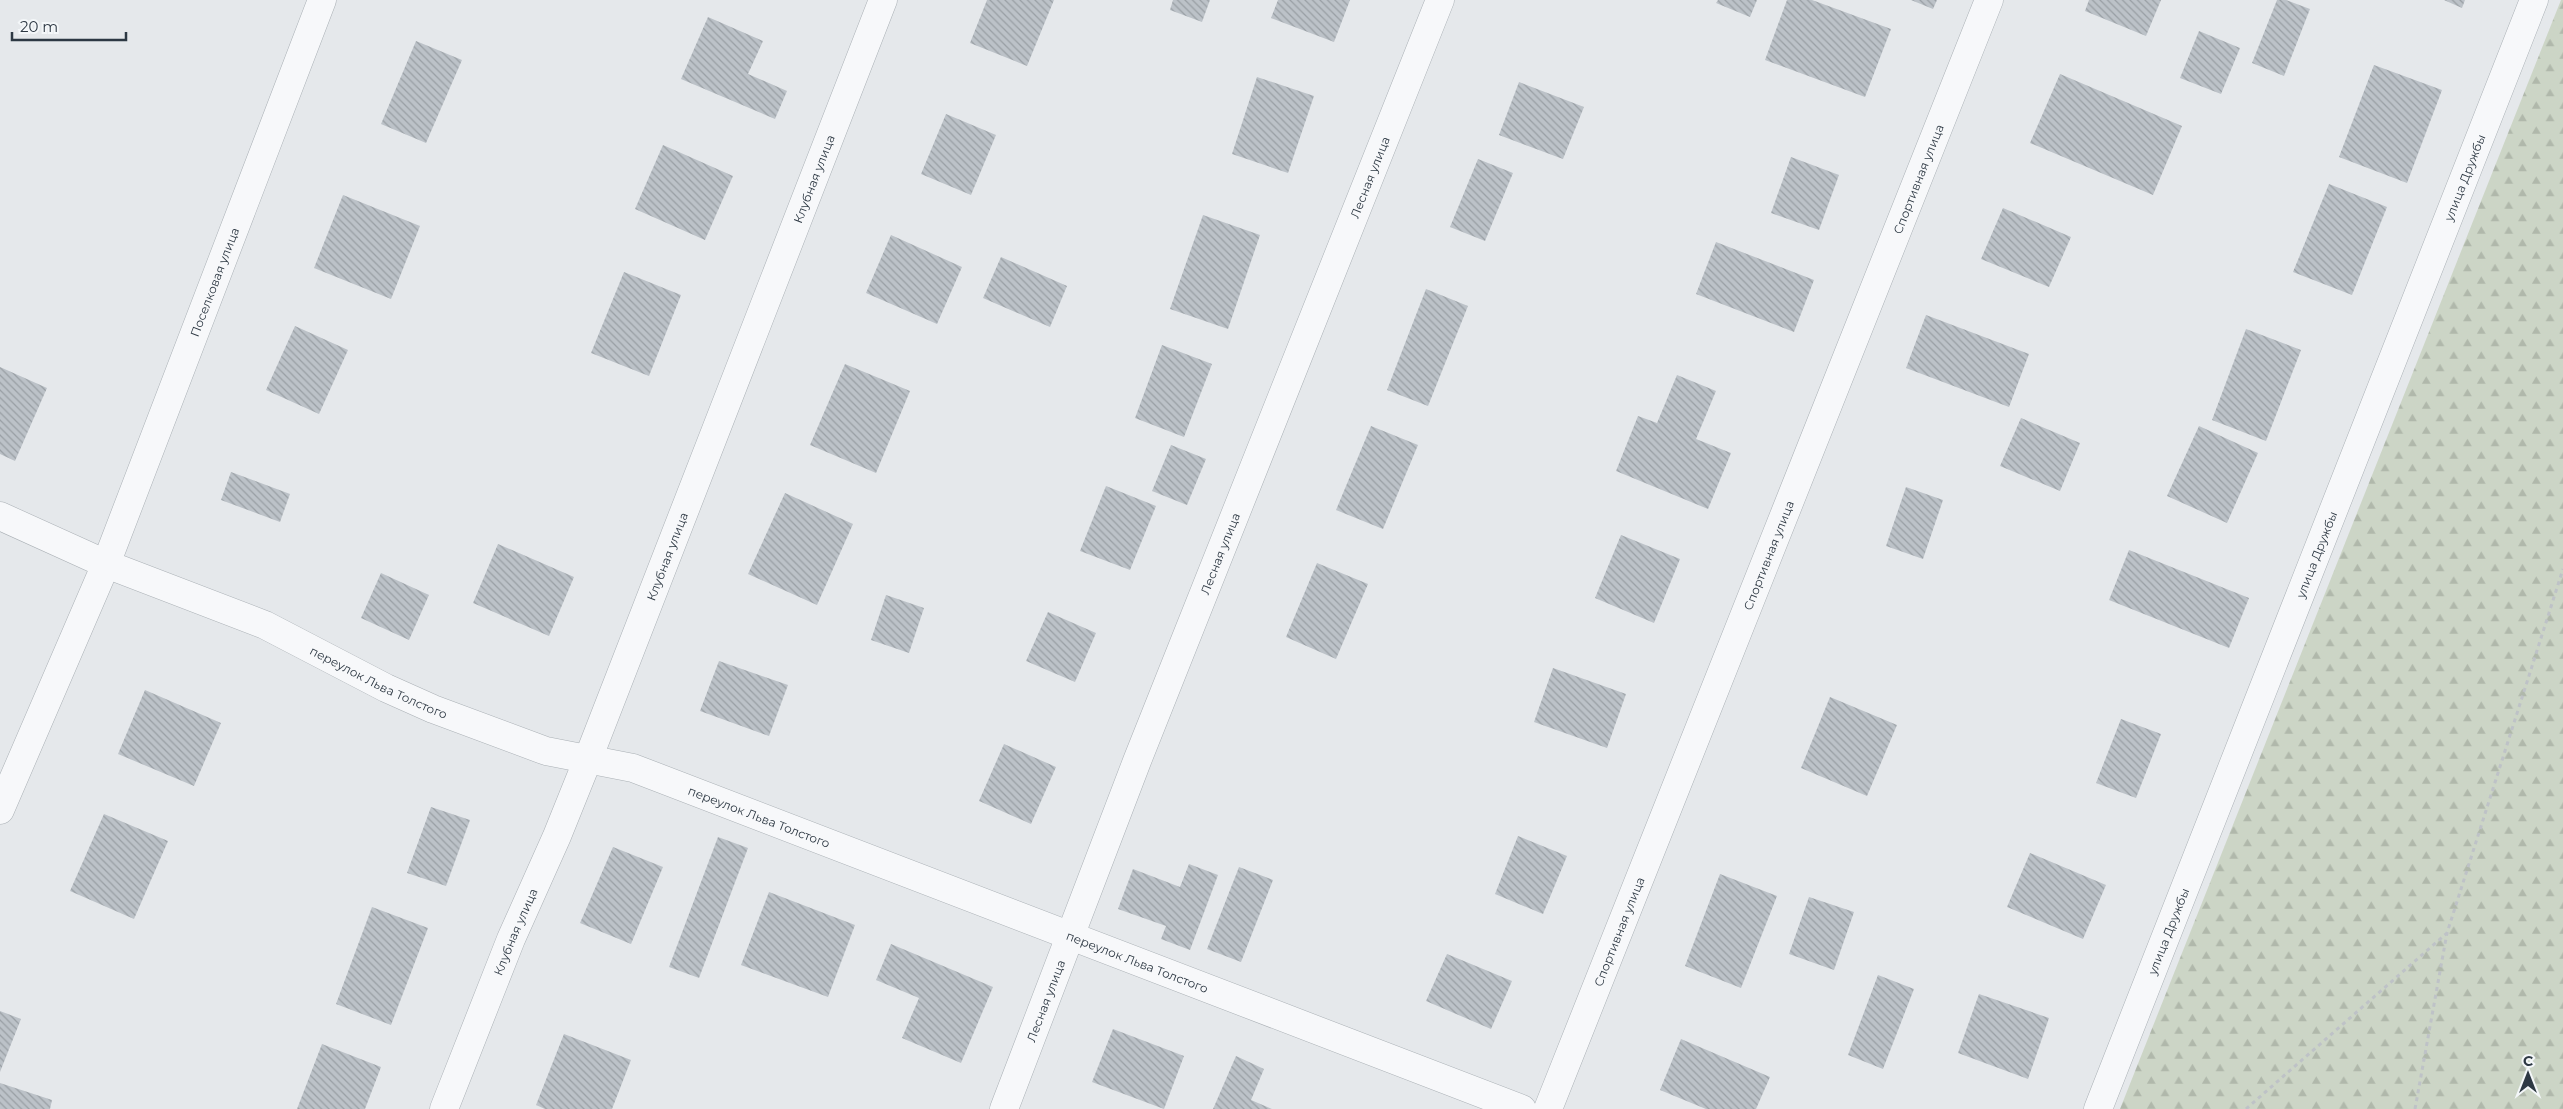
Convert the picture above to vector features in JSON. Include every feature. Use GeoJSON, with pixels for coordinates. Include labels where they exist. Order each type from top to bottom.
{"type":"FeatureCollection","features":[{"type":"Feature","properties":{"kind":"street","name":"Поселковая улица"},"geometry":{"type":"LineString","coordinates":[[0,810],[106,564],[322,0]]}},
{"type":"Feature","properties":{"kind":"street","name":"Клубная улица"},"geometry":{"type":"LineString","coordinates":[[444,1109],[511,938],[557,836],[588,759],[883,0]]}},
{"type":"Feature","properties":{"kind":"street","name":"Лесная улица"},"geometry":{"type":"LineString","coordinates":[[1004,1109],[1137,761],[1440,0]]}},
{"type":"Feature","properties":{"kind":"street","name":"Спортивная улица"},"geometry":{"type":"LineString","coordinates":[[1548,1109],[1989,0]]}},
{"type":"Feature","properties":{"kind":"street","name":"улица Дружбы"},"geometry":{"type":"LineString","coordinates":[[2098,1109],[2534,0]]}},
{"type":"Feature","properties":{"kind":"street","name":"переулок Льва Толстого"},"geometry":{"type":"LineString","coordinates":[[0,516],[106,564],[265,625],[386,688],[433,709],[546,751],[633,768],[1522,1109]]}},
{"type":"Feature","properties":{"kind":"path"},"geometry":{"type":"LineString","coordinates":[[2415,1109],[2447,933],[2563,568]]}},
{"type":"Feature","properties":{"kind":"path"},"geometry":{"type":"LineString","coordinates":[[2246,1109],[2447,933]]}},
{"type":"Feature","properties":{"kind":"green space"},"geometry":{"type":"Polygon","coordinates":[[[2561,0],[2563,0],[2563,1109],[2120,1109],[2561,0]]]}},
{"type":"Feature","properties":{"kind":"building"},"geometry":{"type":"Polygon","coordinates":[[[987,0],[1054,0],[1027,66],[970,43],[987,0]]]}},
{"type":"Feature","properties":{"kind":"building"},"geometry":{"type":"Polygon","coordinates":[[[1173,0],[1210,0],[1202,22],[1170,10],[1173,0]]]}},
{"type":"Feature","properties":{"kind":"building"},"geometry":{"type":"Polygon","coordinates":[[[1278,0],[1350,0],[1334,42],[1271,18],[1278,0]]]}},
{"type":"Feature","properties":{"kind":"building"},"geometry":{"type":"Polygon","coordinates":[[[1718,0],[1757,0],[1750,17],[1716,3],[1718,0]]]}},
{"type":"Feature","properties":{"kind":"building"},"geometry":{"type":"Polygon","coordinates":[[[1787,0],[1812,0],[1891,29],[1865,97],[1765,60],[1787,0]]]}},
{"type":"Feature","properties":{"kind":"building"},"geometry":{"type":"Polygon","coordinates":[[[1911,0],[1937,0],[1933,9],[1911,0]]]}},
{"type":"Feature","properties":{"kind":"building"},"geometry":{"type":"Polygon","coordinates":[[[2089,0],[2161,0],[2146,36],[2085,11],[2089,0]]]}},
{"type":"Feature","properties":{"kind":"building"},"geometry":{"type":"Polygon","coordinates":[[[2277,0],[2286,0],[2310,9],[2284,76],[2252,63],[2277,0]]]}},
{"type":"Feature","properties":{"kind":"building"},"geometry":{"type":"Polygon","coordinates":[[[2444,0],[2465,0],[2462,8],[2444,0]]]}},
{"type":"Feature","properties":{"kind":"building"},"geometry":{"type":"Polygon","coordinates":[[[708,17],[763,41],[748,74],[787,91],[775,119],[681,79],[708,17]]]}},
{"type":"Feature","properties":{"kind":"building"},"geometry":{"type":"Polygon","coordinates":[[[2199,31],[2240,48],[2221,94],[2180,78],[2199,31]]]}},
{"type":"Feature","properties":{"kind":"building"},"geometry":{"type":"Polygon","coordinates":[[[416,41],[462,60],[426,143],[381,124],[416,41]]]}},
{"type":"Feature","properties":{"kind":"building"},"geometry":{"type":"Polygon","coordinates":[[[2374,65],[2442,90],[2407,183],[2339,157],[2374,65]]]}},
{"type":"Feature","properties":{"kind":"building"},"geometry":{"type":"Polygon","coordinates":[[[2060,74],[2182,126],[2153,195],[2030,143],[2060,74]]]}},
{"type":"Feature","properties":{"kind":"building"},"geometry":{"type":"Polygon","coordinates":[[[1257,77],[1314,96],[1288,173],[1232,154],[1257,77]]]}},
{"type":"Feature","properties":{"kind":"building"},"geometry":{"type":"Polygon","coordinates":[[[1519,82],[1584,107],[1563,159],[1499,135],[1519,82]]]}},
{"type":"Feature","properties":{"kind":"building"},"geometry":{"type":"Polygon","coordinates":[[[946,114],[996,135],[971,195],[921,174],[946,114]]]}},
{"type":"Feature","properties":{"kind":"building"},"geometry":{"type":"Polygon","coordinates":[[[663,145],[733,176],[705,240],[635,209],[663,145]]]}},
{"type":"Feature","properties":{"kind":"building"},"geometry":{"type":"Polygon","coordinates":[[[1791,157],[1839,175],[1819,230],[1771,213],[1791,157]]]}},
{"type":"Feature","properties":{"kind":"building"},"geometry":{"type":"Polygon","coordinates":[[[1478,159],[1513,173],[1485,241],[1450,227],[1478,159]]]}},
{"type":"Feature","properties":{"kind":"building"},"geometry":{"type":"Polygon","coordinates":[[[2329,184],[2387,207],[2352,295],[2293,272],[2329,184]]]}},
{"type":"Feature","properties":{"kind":"building"},"geometry":{"type":"Polygon","coordinates":[[[343,195],[420,226],[391,299],[314,268],[343,195]]]}},
{"type":"Feature","properties":{"kind":"building"},"geometry":{"type":"Polygon","coordinates":[[[2003,208],[2071,237],[2049,287],[1981,259],[2003,208]]]}},
{"type":"Feature","properties":{"kind":"building"},"geometry":{"type":"Polygon","coordinates":[[[1203,215],[1260,235],[1228,329],[1170,309],[1203,215]]]}},
{"type":"Feature","properties":{"kind":"building"},"geometry":{"type":"Polygon","coordinates":[[[891,235],[962,267],[937,324],[866,293],[891,235]]]}},
{"type":"Feature","properties":{"kind":"building"},"geometry":{"type":"Polygon","coordinates":[[[1716,242],[1814,280],[1794,332],[1696,294],[1716,242]]]}},
{"type":"Feature","properties":{"kind":"building"},"geometry":{"type":"Polygon","coordinates":[[[1001,257],[1067,286],[1050,327],[983,298],[1001,257]]]}},
{"type":"Feature","properties":{"kind":"building"},"geometry":{"type":"Polygon","coordinates":[[[624,272],[681,295],[649,376],[591,353],[624,272]]]}},
{"type":"Feature","properties":{"kind":"building"},"geometry":{"type":"Polygon","coordinates":[[[1426,289],[1468,306],[1428,406],[1387,390],[1426,289]]]}},
{"type":"Feature","properties":{"kind":"building"},"geometry":{"type":"Polygon","coordinates":[[[1926,315],[2029,354],[2009,407],[1906,368],[1926,315]]]}},
{"type":"Feature","properties":{"kind":"building"},"geometry":{"type":"Polygon","coordinates":[[[295,326],[348,350],[319,414],[266,390],[295,326]]]}},
{"type":"Feature","properties":{"kind":"building"},"geometry":{"type":"Polygon","coordinates":[[[2246,329],[2301,350],[2266,441],[2212,420],[2246,329]]]}},
{"type":"Feature","properties":{"kind":"building"},"geometry":{"type":"Polygon","coordinates":[[[1162,345],[1212,364],[1184,437],[1135,418],[1162,345]]]}},
{"type":"Feature","properties":{"kind":"building"},"geometry":{"type":"Polygon","coordinates":[[[845,364],[910,391],[876,473],[810,445],[845,364]]]}},
{"type":"Feature","properties":{"kind":"building"},"geometry":{"type":"Polygon","coordinates":[[[0,367],[47,388],[15,461],[0,454],[0,367]]]}},
{"type":"Feature","properties":{"kind":"building"},"geometry":{"type":"Polygon","coordinates":[[[1677,375],[1716,391],[1696,439],[1731,453],[1708,509],[1616,471],[1638,416],[1657,423],[1677,375]]]}},
{"type":"Feature","properties":{"kind":"building"},"geometry":{"type":"Polygon","coordinates":[[[2021,418],[2080,443],[2060,491],[2000,466],[2021,418]]]}},
{"type":"Feature","properties":{"kind":"building"},"geometry":{"type":"Polygon","coordinates":[[[1371,426],[1418,445],[1383,529],[1336,510],[1371,426]]]}},
{"type":"Feature","properties":{"kind":"building"},"geometry":{"type":"Polygon","coordinates":[[[2199,426],[2258,453],[2227,523],[2167,496],[2199,426]]]}},
{"type":"Feature","properties":{"kind":"building"},"geometry":{"type":"Polygon","coordinates":[[[1171,445],[1206,459],[1187,505],[1152,491],[1171,445]]]}},
{"type":"Feature","properties":{"kind":"building"},"geometry":{"type":"Polygon","coordinates":[[[231,472],[290,494],[280,522],[221,500],[231,472]]]}},
{"type":"Feature","properties":{"kind":"building"},"geometry":{"type":"Polygon","coordinates":[[[1106,486],[1156,506],[1130,570],[1080,551],[1106,486]]]}},
{"type":"Feature","properties":{"kind":"building"},"geometry":{"type":"Polygon","coordinates":[[[1906,487],[1943,500],[1923,559],[1886,546],[1906,487]]]}},
{"type":"Feature","properties":{"kind":"building"},"geometry":{"type":"Polygon","coordinates":[[[785,493],[853,524],[817,605],[748,574],[785,493]]]}},
{"type":"Feature","properties":{"kind":"building"},"geometry":{"type":"Polygon","coordinates":[[[1621,535],[1680,559],[1654,623],[1595,598],[1621,535]]]}},
{"type":"Feature","properties":{"kind":"building"},"geometry":{"type":"Polygon","coordinates":[[[498,544],[574,577],[549,636],[473,603],[498,544]]]}},
{"type":"Feature","properties":{"kind":"building"},"geometry":{"type":"Polygon","coordinates":[[[2129,550],[2249,598],[2229,648],[2109,600],[2129,550]]]}},
{"type":"Feature","properties":{"kind":"building"},"geometry":{"type":"Polygon","coordinates":[[[1317,563],[1368,584],[1336,659],[1286,637],[1317,563]]]}},
{"type":"Feature","properties":{"kind":"building"},"geometry":{"type":"Polygon","coordinates":[[[381,573],[429,595],[409,640],[361,618],[381,573]]]}},
{"type":"Feature","properties":{"kind":"building"},"geometry":{"type":"Polygon","coordinates":[[[886,595],[924,608],[909,653],[871,640],[886,595]]]}},
{"type":"Feature","properties":{"kind":"building"},"geometry":{"type":"Polygon","coordinates":[[[1048,612],[1096,633],[1075,682],[1026,661],[1048,612]]]}},
{"type":"Feature","properties":{"kind":"building"},"geometry":{"type":"Polygon","coordinates":[[[719,661],[788,685],[769,736],[700,711],[719,661]]]}},
{"type":"Feature","properties":{"kind":"building"},"geometry":{"type":"Polygon","coordinates":[[[1553,668],[1626,694],[1607,748],[1534,722],[1553,668]]]}},
{"type":"Feature","properties":{"kind":"building"},"geometry":{"type":"Polygon","coordinates":[[[145,690],[221,723],[194,786],[118,754],[145,690]]]}},
{"type":"Feature","properties":{"kind":"building"},"geometry":{"type":"Polygon","coordinates":[[[1830,697],[1897,725],[1867,796],[1801,768],[1830,697]]]}},
{"type":"Feature","properties":{"kind":"building"},"geometry":{"type":"Polygon","coordinates":[[[2121,719],[2161,734],[2136,798],[2096,783],[2121,719]]]}},
{"type":"Feature","properties":{"kind":"building"},"geometry":{"type":"Polygon","coordinates":[[[1004,744],[1056,767],[1031,824],[979,801],[1004,744]]]}},
{"type":"Feature","properties":{"kind":"building"},"geometry":{"type":"Polygon","coordinates":[[[431,807],[470,820],[446,886],[407,873],[431,807]]]}},
{"type":"Feature","properties":{"kind":"building"},"geometry":{"type":"Polygon","coordinates":[[[104,814],[168,841],[134,919],[70,891],[104,814]]]}},
{"type":"Feature","properties":{"kind":"building"},"geometry":{"type":"Polygon","coordinates":[[[1518,836],[1567,856],[1543,914],[1495,894],[1518,836]]]}},
{"type":"Feature","properties":{"kind":"building"},"geometry":{"type":"Polygon","coordinates":[[[718,837],[748,848],[699,978],[669,967],[718,837]]]}},
{"type":"Feature","properties":{"kind":"building"},"geometry":{"type":"Polygon","coordinates":[[[613,847],[663,867],[631,944],[580,923],[613,847]]]}},
{"type":"Feature","properties":{"kind":"building"},"geometry":{"type":"Polygon","coordinates":[[[2030,853],[2106,885],[2083,939],[2007,907],[2030,853]]]}},
{"type":"Feature","properties":{"kind":"building"},"geometry":{"type":"Polygon","coordinates":[[[1189,864],[1218,875],[1190,950],[1161,939],[1166,926],[1118,909],[1133,869],[1180,887],[1189,864]]]}},
{"type":"Feature","properties":{"kind":"building"},"geometry":{"type":"Polygon","coordinates":[[[1239,867],[1273,880],[1241,962],[1207,949],[1239,867]]]}},
{"type":"Feature","properties":{"kind":"building"},"geometry":{"type":"Polygon","coordinates":[[[1720,874],[1777,896],[1741,988],[1685,966],[1720,874]]]}},
{"type":"Feature","properties":{"kind":"building"},"geometry":{"type":"Polygon","coordinates":[[[769,892],[855,925],[828,997],[741,965],[769,892]]]}},
{"type":"Feature","properties":{"kind":"building"},"geometry":{"type":"Polygon","coordinates":[[[1809,897],[1854,912],[1834,970],[1789,954],[1809,897]]]}},
{"type":"Feature","properties":{"kind":"building"},"geometry":{"type":"Polygon","coordinates":[[[372,907],[428,928],[391,1025],[336,1004],[372,907]]]}},
{"type":"Feature","properties":{"kind":"building"},"geometry":{"type":"Polygon","coordinates":[[[891,944],[993,987],[961,1063],[902,1038],[919,998],[876,980],[891,944]]]}},
{"type":"Feature","properties":{"kind":"building"},"geometry":{"type":"Polygon","coordinates":[[[1447,954],[1512,981],[1491,1029],[1426,1001],[1447,954]]]}},
{"type":"Feature","properties":{"kind":"building"},"geometry":{"type":"Polygon","coordinates":[[[1878,975],[1914,989],[1883,1069],[1848,1055],[1878,975]]]}},
{"type":"Feature","properties":{"kind":"building"},"geometry":{"type":"Polygon","coordinates":[[[1979,994],[2049,1018],[2028,1079],[1958,1053],[1979,994]]]}},
{"type":"Feature","properties":{"kind":"building"},"geometry":{"type":"Polygon","coordinates":[[[0,1011],[21,1019],[0,1072],[0,1011]]]}},
{"type":"Feature","properties":{"kind":"building"},"geometry":{"type":"Polygon","coordinates":[[[1113,1029],[1184,1056],[1164,1109],[1092,1082],[1113,1029]]]}},
{"type":"Feature","properties":{"kind":"building"},"geometry":{"type":"Polygon","coordinates":[[[564,1034],[631,1060],[612,1109],[545,1109],[536,1105],[564,1034]]]}},
{"type":"Feature","properties":{"kind":"building"},"geometry":{"type":"Polygon","coordinates":[[[1681,1039],[1770,1077],[1756,1109],[1706,1109],[1660,1090],[1681,1039]]]}},
{"type":"Feature","properties":{"kind":"building"},"geometry":{"type":"Polygon","coordinates":[[[322,1044],[381,1067],[365,1109],[297,1109],[322,1044]]]}},
{"type":"Feature","properties":{"kind":"building"},"geometry":{"type":"Polygon","coordinates":[[[1236,1056],[1264,1069],[1251,1100],[1272,1109],[1213,1109],[1236,1056]]]}},
{"type":"Feature","properties":{"kind":"building"},"geometry":{"type":"Polygon","coordinates":[[[0,1083],[52,1100],[50,1109],[0,1109],[0,1083]]]}}]}
